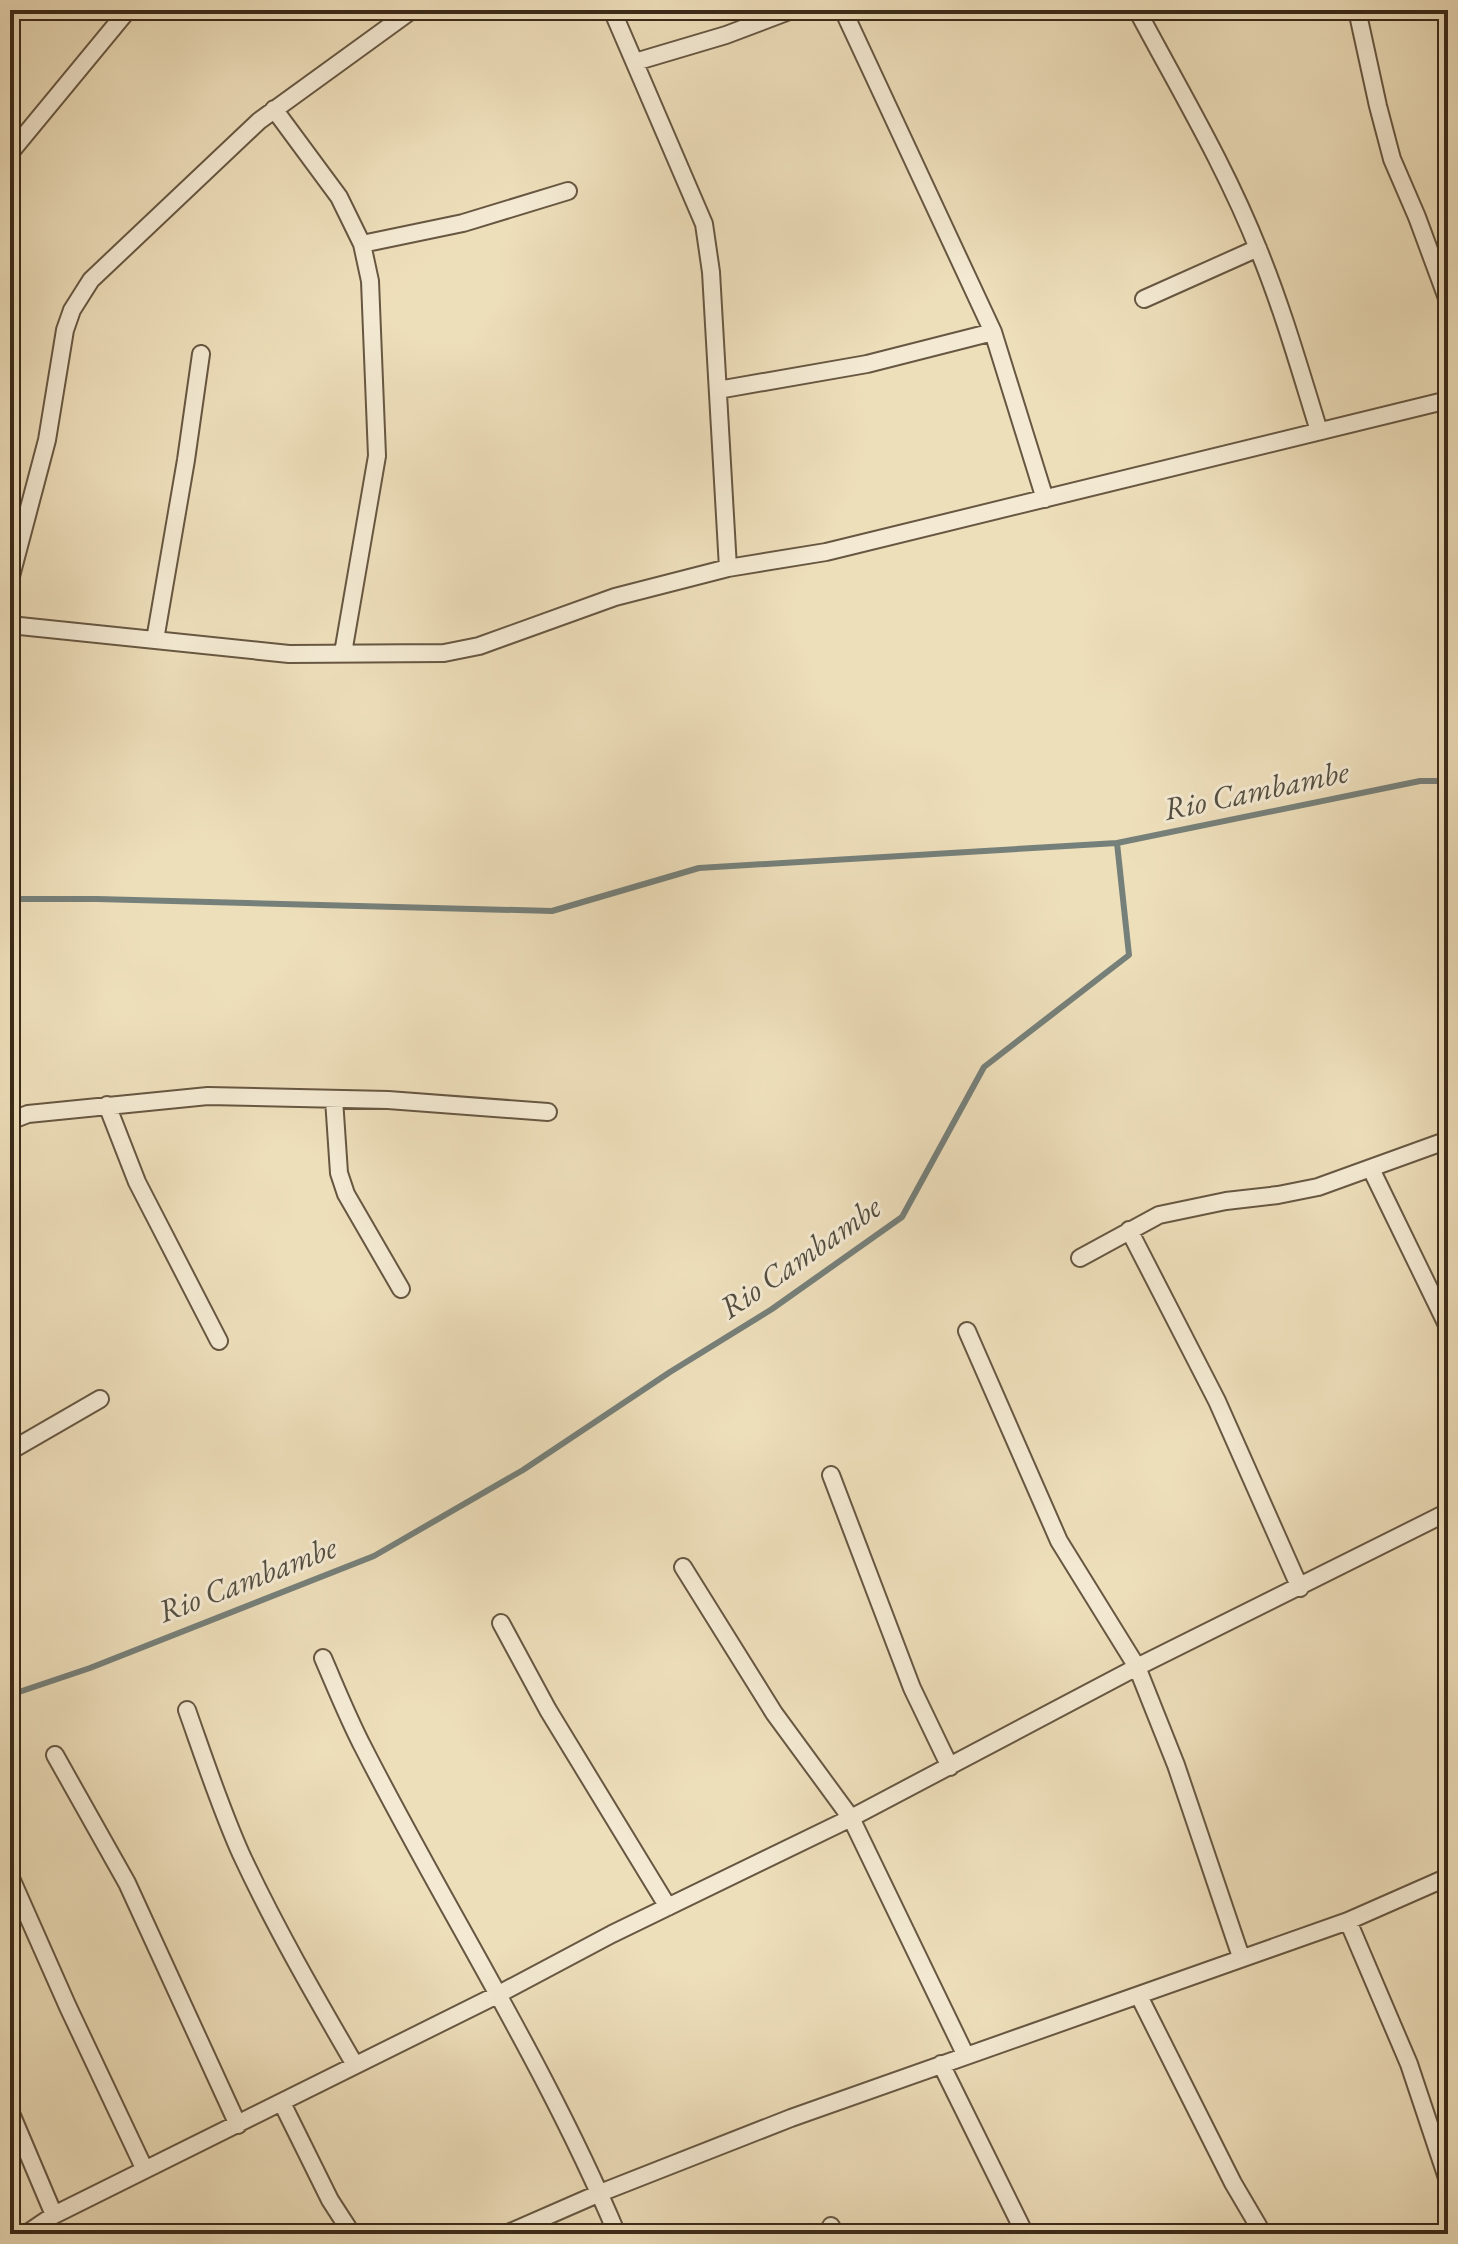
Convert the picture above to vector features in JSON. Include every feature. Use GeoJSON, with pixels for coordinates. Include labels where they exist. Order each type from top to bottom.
{"type":"FeatureCollection","features":[{"type":"Feature","properties":{"kind":"street"},"geometry":{"type":"LineString","coordinates":[[10,153],[128,10]]}},
{"type":"Feature","properties":{"kind":"street"},"geometry":{"type":"LineString","coordinates":[[10,580],[47,440],[65,330],[72,310],[91,280],[274,109],[412,10]]}},
{"type":"Feature","properties":{"kind":"street"},"geometry":{"type":"LineString","coordinates":[[612,10],[704,224],[711,272],[728,568]]}},
{"type":"Feature","properties":{"kind":"street"},"geometry":{"type":"LineString","coordinates":[[635,62],[726,35],[792,10]]}},
{"type":"Feature","properties":{"kind":"street"},"geometry":{"type":"LineString","coordinates":[[843,10],[993,332],[1045,499]]}},
{"type":"Feature","properties":{"kind":"street"},"geometry":{"type":"LineString","coordinates":[[1137,10],[1226,178],[1258,248],[1282,309],[1319,431]]}},
{"type":"Feature","properties":{"kind":"street"},"geometry":{"type":"LineString","coordinates":[[1357,10],[1392,159],[1448,301]]}},
{"type":"Feature","properties":{"kind":"street"},"geometry":{"type":"LineString","coordinates":[[274,109],[339,197],[362,244],[370,281],[377,456],[343,653]]}},
{"type":"Feature","properties":{"kind":"street"},"geometry":{"type":"LineString","coordinates":[[362,244],[463,223],[568,191]]}},
{"type":"Feature","properties":{"kind":"street"},"geometry":{"type":"LineString","coordinates":[[1144,299],[1258,248]]}},
{"type":"Feature","properties":{"kind":"street"},"geometry":{"type":"LineString","coordinates":[[718,390],[867,364],[993,332]]}},
{"type":"Feature","properties":{"kind":"street"},"geometry":{"type":"LineString","coordinates":[[155,640],[201,354]]}},
{"type":"Feature","properties":{"kind":"street"},"geometry":{"type":"LineString","coordinates":[[10,625],[289,654],[444,653],[479,646],[615,597],[728,568],[826,552],[1448,400]]}},
{"type":"Feature","properties":{"kind":"street"},"geometry":{"type":"LineString","coordinates":[[10,1121],[28,1114],[208,1096],[388,1100],[548,1112]]}},
{"type":"Feature","properties":{"kind":"street"},"geometry":{"type":"LineString","coordinates":[[334,1099],[339,1173],[346,1194],[401,1289]]}},
{"type":"Feature","properties":{"kind":"street"},"geometry":{"type":"LineString","coordinates":[[107,1105],[137,1182],[219,1341]]}},
{"type":"Feature","properties":{"kind":"street"},"geometry":{"type":"LineString","coordinates":[[10,1110],[28,1114]]}},
{"type":"Feature","properties":{"kind":"street"},"geometry":{"type":"LineString","coordinates":[[1080,1258],[1159,1215],[1318,1187],[1448,1140]]}},
{"type":"Feature","properties":{"kind":"street"},"geometry":{"type":"LineString","coordinates":[[1371,1169],[1448,1327]]}},
{"type":"Feature","properties":{"kind":"street"},"geometry":{"type":"LineString","coordinates":[[1129,1230],[1217,1401],[1300,1588]]}},
{"type":"Feature","properties":{"kind":"street"},"geometry":{"type":"LineString","coordinates":[[967,1331],[1059,1541],[1105,1620],[1137,1667],[1176,1765],[1241,1957]]}},
{"type":"Feature","properties":{"kind":"street"},"geometry":{"type":"LineString","coordinates":[[10,1451],[100,1399]]}},
{"type":"Feature","properties":{"kind":"street"},"geometry":{"type":"LineString","coordinates":[[831,1475],[912,1688],[950,1767]]}},
{"type":"Feature","properties":{"kind":"street"},"geometry":{"type":"LineString","coordinates":[[26,2234],[54,2215],[499,1994],[612,1934],[851,1818],[1137,1667],[1448,1512]]}},
{"type":"Feature","properties":{"kind":"street"},"geometry":{"type":"LineString","coordinates":[[683,1567],[774,1713],[851,1818],[966,2056]]}},
{"type":"Feature","properties":{"kind":"street"},"geometry":{"type":"LineString","coordinates":[[501,1623],[548,1710],[668,1907]]}},
{"type":"Feature","properties":{"kind":"street"},"geometry":{"type":"LineString","coordinates":[[323,1658],[362,1745],[499,1994],[600,2193],[617,2234]]}},
{"type":"Feature","properties":{"kind":"street"},"geometry":{"type":"LineString","coordinates":[[187,1710],[214,1789],[241,1853],[289,1950],[355,2065]]}},
{"type":"Feature","properties":{"kind":"street"},"geometry":{"type":"LineString","coordinates":[[55,1755],[127,1883],[238,2125]]}},
{"type":"Feature","properties":{"kind":"street"},"geometry":{"type":"LineString","coordinates":[[10,1876],[145,2170]]}},
{"type":"Feature","properties":{"kind":"street"},"geometry":{"type":"LineString","coordinates":[[506,2234],[600,2193],[941,2064],[1348,1921],[1448,1877]]}},
{"type":"Feature","properties":{"kind":"street"},"geometry":{"type":"LineString","coordinates":[[1348,1921],[1409,2064],[1448,2181]]}},
{"type":"Feature","properties":{"kind":"street"},"geometry":{"type":"LineString","coordinates":[[1139,1996],[1233,2183],[1263,2234]]}},
{"type":"Feature","properties":{"kind":"street"},"geometry":{"type":"LineString","coordinates":[[941,2064],[1025,2234]]}},
{"type":"Feature","properties":{"kind":"street"},"geometry":{"type":"LineString","coordinates":[[282,2103],[330,2200],[352,2234]]}},
{"type":"Feature","properties":{"kind":"street"},"geometry":{"type":"LineString","coordinates":[[10,2111],[54,2215]]}},
{"type":"Feature","properties":{"kind":"waterway","name":"Rio Cambambe"},"geometry":{"type":"LineString","coordinates":[[10,1695],[90,1668],[374,1556],[523,1470],[670,1372],[772,1309],[902,1217],[984,1067],[1129,955],[1117,843],[1420,781],[1448,781]]}},
{"type":"Feature","properties":{"kind":"waterway"},"geometry":{"type":"LineString","coordinates":[[10,899],[552,911],[699,868],[1117,843]]}}]}
